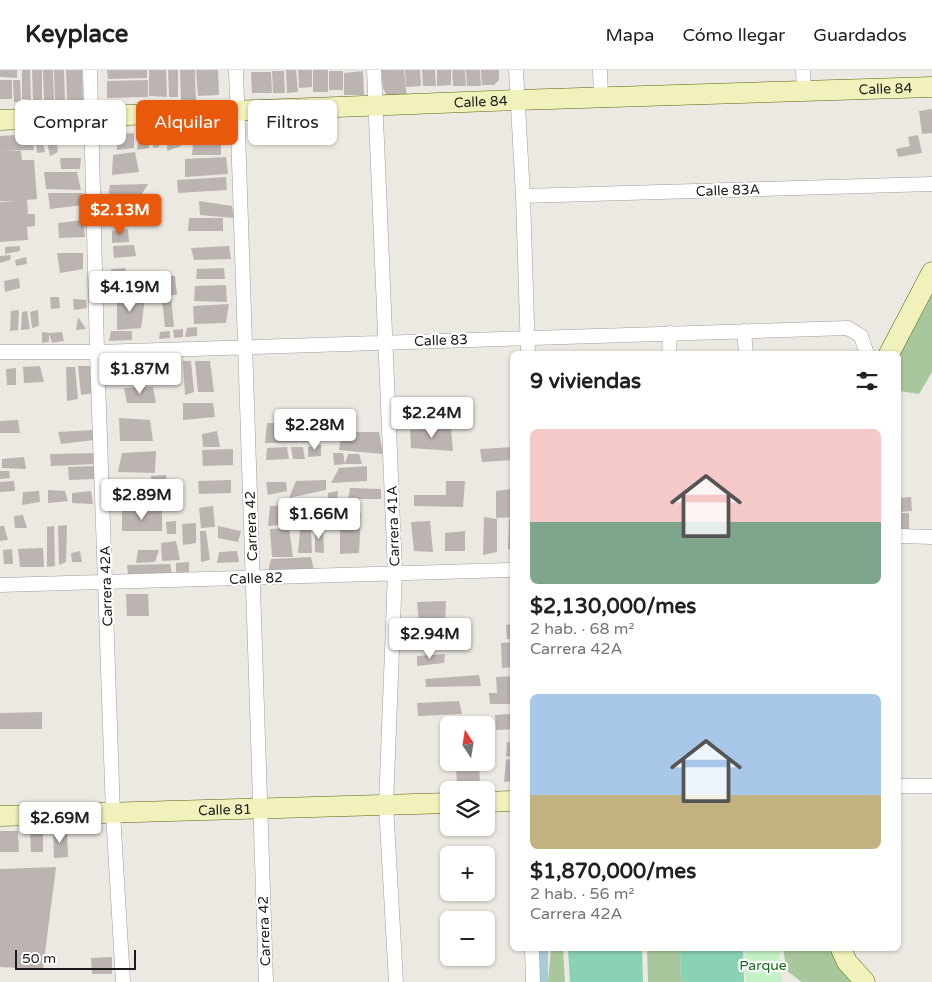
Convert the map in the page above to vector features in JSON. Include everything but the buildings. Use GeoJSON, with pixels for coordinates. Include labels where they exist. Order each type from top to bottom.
{"type":"FeatureCollection","features":[{"type":"Feature","properties":{"kind":"street","name":"Carrera 42A"},"geometry":{"type":"LineString","coordinates":[[90,70],[91,100]]}},
{"type":"Feature","properties":{"kind":"street","name":"Carrera 42"},"geometry":{"type":"LineString","coordinates":[[236,70],[237,100]]}},
{"type":"Feature","properties":{"kind":"street","name":"Carrera 41A"},"geometry":{"type":"LineString","coordinates":[[374,70],[395,573],[386,805],[396,982]]}},
{"type":"Feature","properties":{"kind":"street"},"geometry":{"type":"LineString","coordinates":[[516,70],[523,196],[528,351]]}},
{"type":"Feature","properties":{"kind":"street"},"geometry":{"type":"LineString","coordinates":[[600,70],[601,97]]}},
{"type":"Feature","properties":{"kind":"street"},"geometry":{"type":"LineString","coordinates":[[803,70],[804,92]]}},
{"type":"Feature","properties":{"kind":"street","name":"Calle 84"},"geometry":{"type":"LineString","coordinates":[[238,111],[932,87]]}},
{"type":"Feature","properties":{"kind":"street","name":"Calle 84"},"geometry":{"type":"LineString","coordinates":[[0,120],[15,119]]}},
{"type":"Feature","properties":{"kind":"street","name":"Carrera 42"},"geometry":{"type":"LineString","coordinates":[[238,140],[266,982]]}},
{"type":"Feature","properties":{"kind":"street","name":"Carrera 42A"},"geometry":{"type":"LineString","coordinates":[[92,145],[113,813],[123,982]]}},
{"type":"Feature","properties":{"kind":"street","name":"Calle 83A"},"geometry":{"type":"LineString","coordinates":[[523,196],[932,184]]}},
{"type":"Feature","properties":{"kind":"street"},"geometry":{"type":"LineString","coordinates":[[891,351],[932,272]]}},
{"type":"Feature","properties":{"kind":"street","name":"Calle 83"},"geometry":{"type":"LineString","coordinates":[[0,352],[97,352],[848,328],[861,336],[866,351]]}},
{"type":"Feature","properties":{"kind":"street"},"geometry":{"type":"LineString","coordinates":[[744,331],[746,351]]}},
{"type":"Feature","properties":{"kind":"street"},"geometry":{"type":"LineString","coordinates":[[670,333],[670,351]]}},
{"type":"Feature","properties":{"kind":"street"},"geometry":{"type":"LineString","coordinates":[[901,536],[932,537]]}},
{"type":"Feature","properties":{"kind":"street","name":"Calle 82"},"geometry":{"type":"LineString","coordinates":[[0,585],[510,570]]}},
{"type":"Feature","properties":{"kind":"street"},"geometry":{"type":"LineString","coordinates":[[901,786],[932,786]]}},
{"type":"Feature","properties":{"kind":"street"},"geometry":{"type":"LineString","coordinates":[[495,802],[510,801]]}},
{"type":"Feature","properties":{"kind":"street","name":"Calle 81"},"geometry":{"type":"LineString","coordinates":[[0,816],[440,803]]}},
{"type":"Feature","properties":{"kind":"street"},"geometry":{"type":"LineString","coordinates":[[532,951],[533,982]]}},
{"type":"Feature","properties":{"kind":"street"},"geometry":{"type":"LineString","coordinates":[[842,951],[847,962],[865,982]]}},
{"type":"Feature","properties":{"kind":"green space"},"geometry":{"type":"Polygon","coordinates":[[[932,290],[932,372],[919,394],[901,391],[901,351],[932,290]]]}},
{"type":"Feature","properties":{"kind":"green space"},"geometry":{"type":"Polygon","coordinates":[[[551,951],[563,951],[565,982],[548,982],[551,951]]]}},
{"type":"Feature","properties":{"kind":"green space"},"geometry":{"type":"Polygon","coordinates":[[[568,951],[642,951],[643,982],[570,982],[568,951]]]}},
{"type":"Feature","properties":{"kind":"green space"},"geometry":{"type":"Polygon","coordinates":[[[647,951],[680,951],[681,982],[648,982],[647,951]]]}},
{"type":"Feature","properties":{"kind":"green space"},"geometry":{"type":"Polygon","coordinates":[[[680,951],[743,951],[744,982],[681,982],[680,951]]]}},
{"type":"Feature","properties":{"kind":"green space","name":"Parque"},"geometry":{"type":"Polygon","coordinates":[[[745,951],[779,951],[782,982],[746,982],[745,951]]]}},
{"type":"Feature","properties":{"kind":"green space"},"geometry":{"type":"Polygon","coordinates":[[[783,951],[832,951],[834,959],[851,982],[802,982],[787,971],[783,951]]]}},
{"type":"Feature","properties":{"kind":"water"},"geometry":{"type":"Polygon","coordinates":[[[536,951],[548,951],[548,982],[535,982],[536,951]]]}}]}
